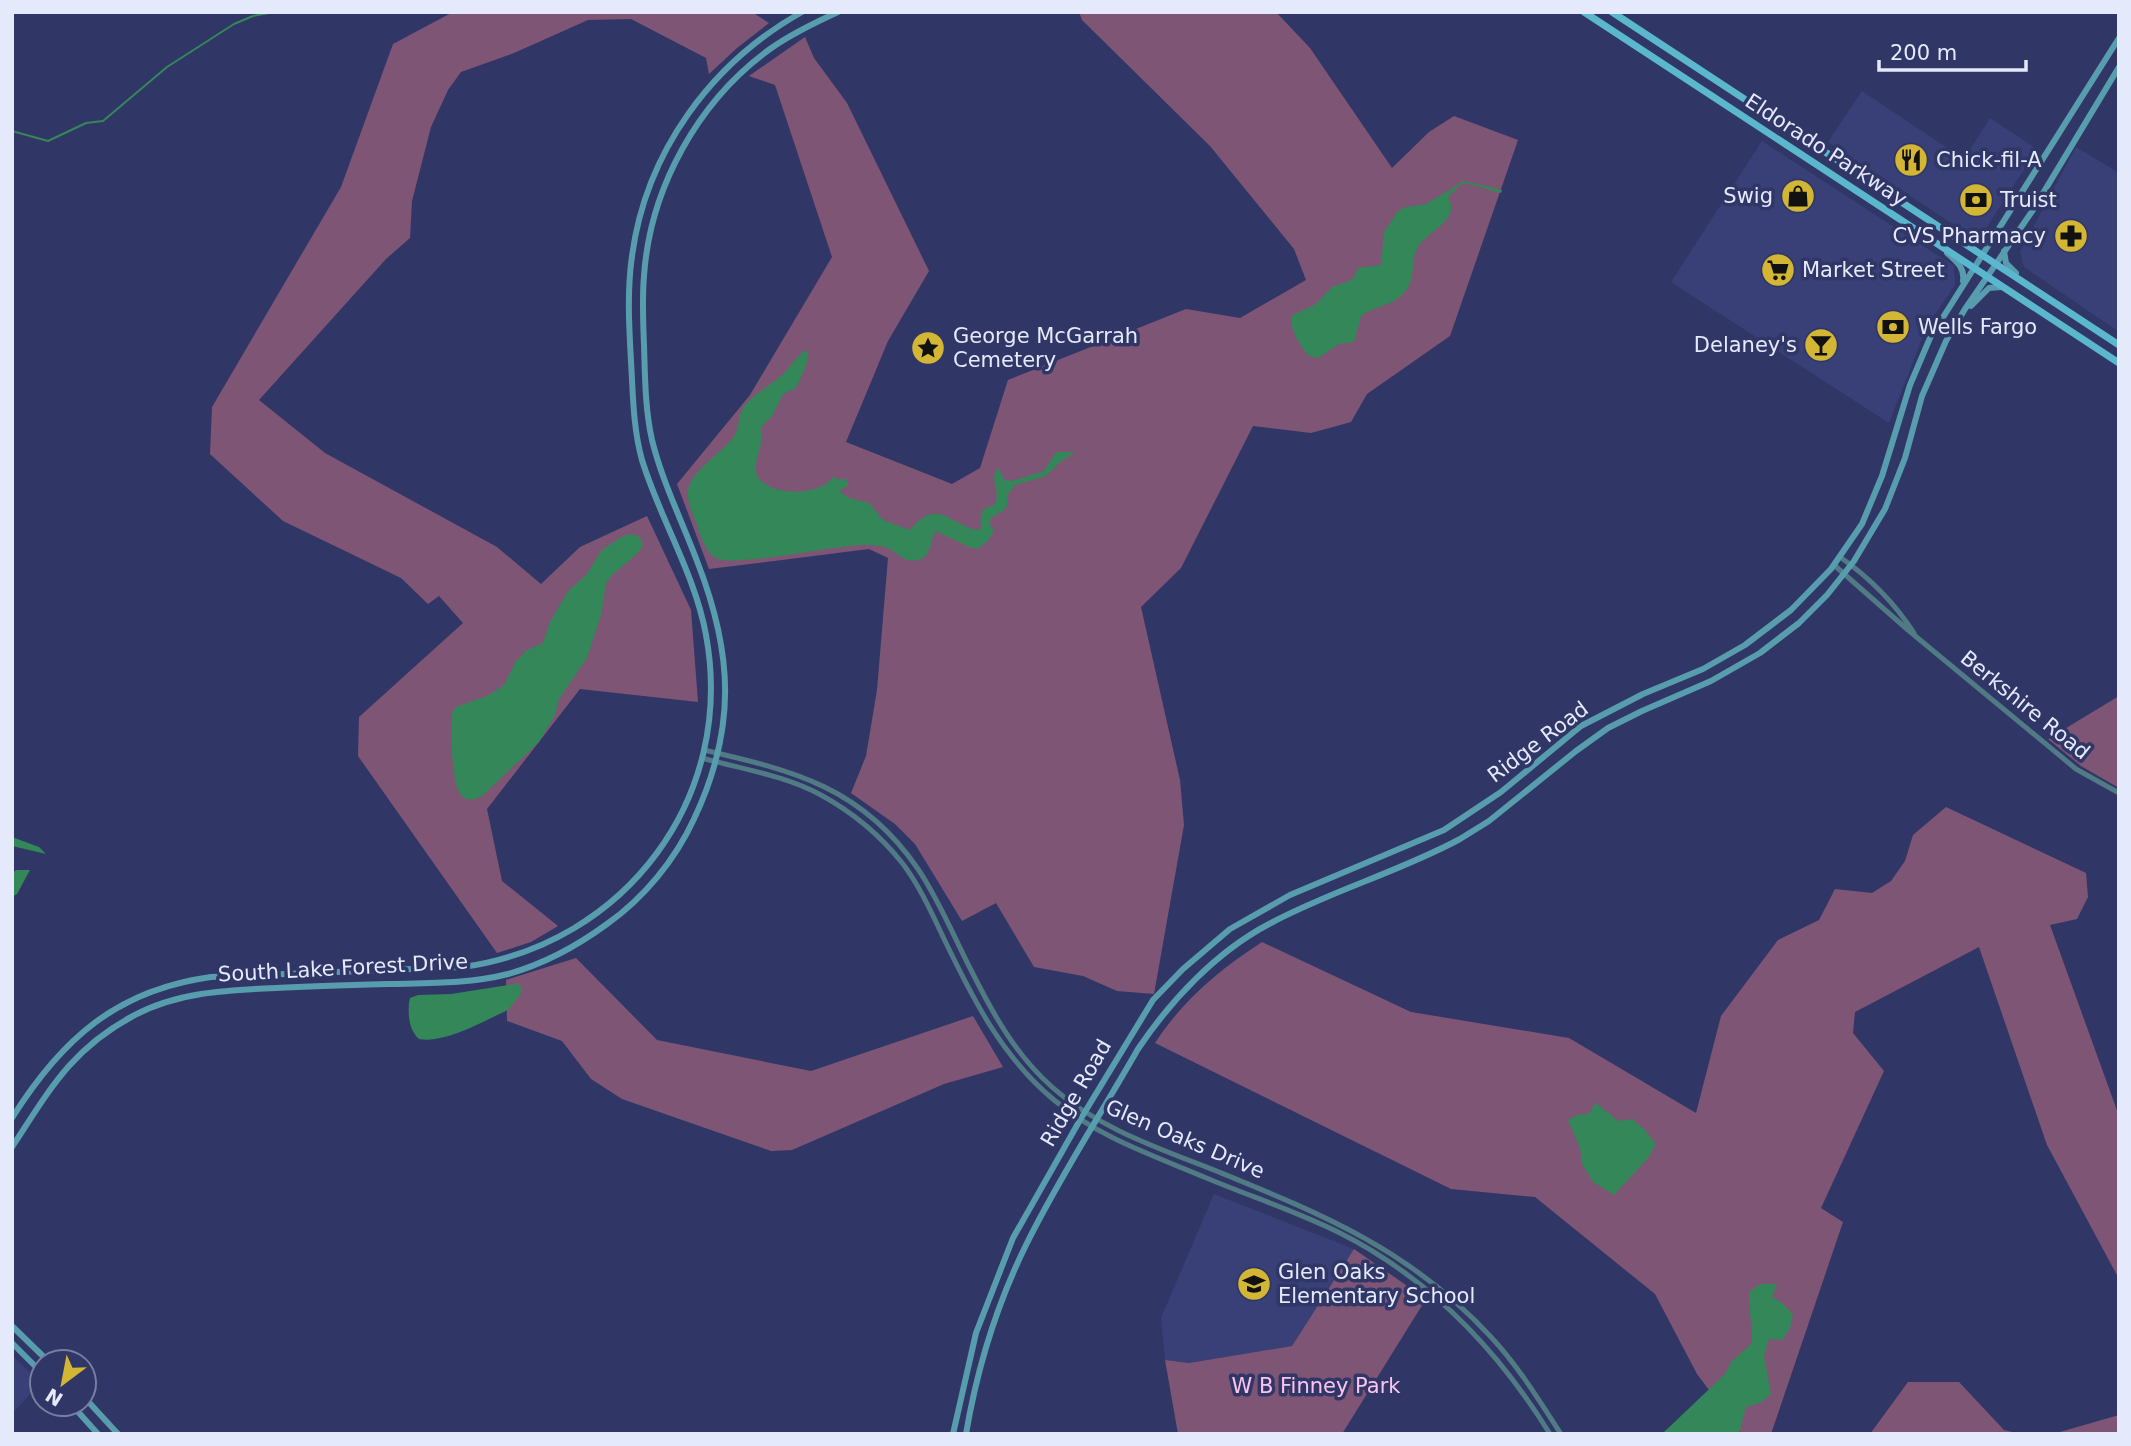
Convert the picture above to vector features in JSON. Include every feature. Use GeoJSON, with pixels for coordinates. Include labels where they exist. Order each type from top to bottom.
{"type":"FeatureCollection","features":[{"type":"Feature","properties":{"kind":"main road","name":"South Lake Forest Drive"},"geometry":{"type":"LineString","coordinates":[[12,1118],[48,1066],[78,1036],[113,1010],[151,992],[211,977],[463,967],[496,962],[555,938],[609,904],[656,857],[682,811],[702,758],[711,711],[712,689],[706,633],[697,600],[642,460],[636,435],[628,315],[631,259],[645,199],[676,131],[711,84],[734,61],[769,32],[802,12]]}},
{"type":"Feature","properties":{"kind":"main road","name":"South Lake Forest Drive"},"geometry":{"type":"LineString","coordinates":[[12,1147],[58,1076],[87,1046],[130,1017],[167,1002],[232,990],[461,982],[507,974],[568,950],[629,907],[667,864],[692,825],[707,792],[719,753],[726,687],[721,636],[709,593],[666,482],[650,431],[643,309],[646,261],[656,215],[672,168],[684,145],[711,108],[728,87],[767,51],[838,12]]}},
{"type":"Feature","properties":{"kind":"main road","name":"Eldorado Parkway"},"geometry":{"type":"LineString","coordinates":[[1584,12],[2119,363]]}},
{"type":"Feature","properties":{"kind":"main road","name":"Eldorado Parkway"},"geometry":{"type":"LineString","coordinates":[[1617,14],[2119,345]]}},
{"type":"Feature","properties":{"kind":"main road","name":"Ridge Road"},"geometry":{"type":"LineString","coordinates":[[953,1434],[976,1333],[1023,1217],[1153,1000],[1183,969],[1230,929],[1290,895],[1454,824],[1501,792],[1581,726],[1643,694],[1703,669],[1745,645],[1791,610],[1834,565],[1861,524],[1882,476],[1910,385],[1930,338],[2119,38]]}},
{"type":"Feature","properties":{"kind":"main road","name":"Ridge Road"},"geometry":{"type":"LineString","coordinates":[[966,1434],[985,1354],[1010,1281],[1026,1245],[1092,1128],[1158,1021],[1190,985],[1251,935],[1289,914],[1443,848],[1476,829],[1608,729],[1711,681],[1760,653],[1799,623],[1851,565],[1885,509],[1905,458],[1924,391],[1946,341],[2033,210],[2119,66]]}},
{"type":"Feature","properties":{"kind":"main road"},"geometry":{"type":"LineString","coordinates":[[1826,171],[1834,159]]}},
{"type":"Feature","properties":{"kind":"main road"},"geometry":{"type":"LineString","coordinates":[[1973,250],[1980,248],[1993,236]]}},
{"type":"Feature","properties":{"kind":"main road"},"geometry":{"type":"LineString","coordinates":[[1938,245],[1959,264],[1964,274],[1963,284]]}},
{"type":"Feature","properties":{"kind":"main road"},"geometry":{"type":"LineString","coordinates":[[2004,251],[2010,270],[2034,286],[2035,290]]}},
{"type":"Feature","properties":{"kind":"main road"},"geometry":{"type":"LineString","coordinates":[[1960,318],[1989,288],[2001,287]]}},
{"type":"Feature","properties":{"kind":"main road"},"geometry":{"type":"LineString","coordinates":[[1126,1041],[1139,1049]]}},
{"type":"Feature","properties":{"kind":"main road"},"geometry":{"type":"LineString","coordinates":[[12,1326],[35,1348]]}},
{"type":"Feature","properties":{"kind":"main road"},"geometry":{"type":"LineString","coordinates":[[12,1343],[28,1359]]}},
{"type":"Feature","properties":{"kind":"main road"},"geometry":{"type":"LineString","coordinates":[[98,1413],[118,1434]]}},
{"type":"Feature","properties":{"kind":"main road"},"geometry":{"type":"LineString","coordinates":[[84,1418],[98,1434]]}},
{"type":"Feature","properties":{"kind":"street","name":"Berkshire Road"},"geometry":{"type":"LineString","coordinates":[[1840,557],[1882,590],[1899,609],[1916,636]]}},
{"type":"Feature","properties":{"kind":"street","name":"Berkshire Road"},"geometry":{"type":"LineString","coordinates":[[1834,565],[2076,769],[2119,793]]}},
{"type":"Feature","properties":{"kind":"street","name":"Glen Oaks Drive"},"geometry":{"type":"LineString","coordinates":[[704,750],[789,771],[822,785],[839,794],[883,827],[927,884],[995,1017],[1027,1063],[1052,1088],[1098,1120],[1137,1139],[1322,1215],[1408,1264],[1454,1300],[1491,1337],[1532,1388],[1562,1434]]}},
{"type":"Feature","properties":{"kind":"street","name":"Glen Oaks Drive"},"geometry":{"type":"LineString","coordinates":[[702,758],[813,791],[871,830],[897,857],[916,883],[960,972],[1000,1043],[1024,1073],[1055,1101],[1092,1128],[1141,1151],[1317,1223],[1390,1262],[1434,1295],[1485,1344],[1505,1368],[1550,1434]]}},
{"type":"Feature","properties":{"kind":"street"},"geometry":{"type":"LineString","coordinates":[[988,1022],[995,1017]]}},
{"type":"Feature","properties":{"kind":"shaded area"},"geometry":{"type":"Polygon","coordinates":[[[1862,91],[1964,159],[1990,118],[2037,149],[1983,233],[1971,236],[1828,142],[1862,91]]]}},
{"type":"Feature","properties":{"kind":"shaded area"},"geometry":{"type":"Polygon","coordinates":[[[1762,141],[1954,266],[1955,285],[1927,326],[1889,423],[1671,282],[1762,141]]]}},
{"type":"Feature","properties":{"kind":"shaded area"},"geometry":{"type":"Polygon","coordinates":[[[2076,147],[2119,173],[2119,332],[2024,267],[2020,252],[2076,147]]]}},
{"type":"Feature","properties":{"kind":"shaded area"},"geometry":{"type":"Polygon","coordinates":[[[1464,181],[1502,190],[1501,193],[1466,183],[1460,185],[1448,197],[1451,205],[1447,219],[1418,247],[1406,291],[1396,300],[1361,316],[1354,342],[1339,344],[1318,358],[1309,356],[1296,338],[1291,316],[1316,304],[1332,287],[1354,278],[1358,268],[1381,265],[1384,232],[1398,211],[1426,204],[1464,181]]]}},
{"type":"Feature","properties":{"kind":"shaded area"},"geometry":{"type":"Polygon","coordinates":[[[806,350],[807,361],[796,388],[783,394],[772,416],[761,427],[762,440],[756,470],[762,482],[771,487],[782,491],[807,491],[827,483],[833,476],[838,480],[843,478],[848,482],[848,487],[842,488],[840,492],[849,498],[869,503],[883,520],[910,530],[928,515],[936,514],[978,530],[982,527],[980,522],[983,509],[994,505],[996,500],[994,477],[998,468],[1005,480],[1012,481],[1044,471],[1056,452],[1075,452],[1046,476],[1015,485],[1007,496],[1007,506],[990,520],[994,530],[988,541],[977,549],[936,531],[926,555],[913,561],[887,548],[866,545],[742,560],[716,558],[704,544],[691,508],[688,494],[690,483],[700,469],[733,438],[741,412],[748,402],[782,375],[806,350]]]}},
{"type":"Feature","properties":{"kind":"shaded area"},"geometry":{"type":"Polygon","coordinates":[[[632,534],[640,537],[643,545],[606,583],[601,615],[587,658],[559,699],[555,715],[539,742],[482,796],[466,799],[458,789],[453,767],[453,710],[489,695],[504,685],[516,661],[527,650],[543,643],[550,622],[568,591],[586,575],[602,550],[623,536],[632,534]]]}},
{"type":"Feature","properties":{"kind":"shaded area"},"geometry":{"type":"Polygon","coordinates":[[[12,837],[39,847],[46,854],[12,846],[12,837]]]}},
{"type":"Feature","properties":{"kind":"shaded area"},"geometry":{"type":"Polygon","coordinates":[[[16,870],[30,870],[17,894],[12,897],[12,874],[16,870]]]}},
{"type":"Feature","properties":{"kind":"shaded area"},"geometry":{"type":"Polygon","coordinates":[[[520,985],[522,992],[509,1009],[462,1031],[429,1040],[419,1039],[411,1027],[410,998],[520,985]]]}},
{"type":"Feature","properties":{"kind":"shaded area"},"geometry":{"type":"Polygon","coordinates":[[[1596,1103],[1618,1121],[1632,1119],[1656,1144],[1648,1158],[1614,1195],[1593,1182],[1582,1164],[1580,1148],[1568,1120],[1577,1115],[1588,1114],[1596,1103]]]}},
{"type":"Feature","properties":{"kind":"shaded area","name":"Glen Oaks Elementary School"},"geometry":{"type":"Polygon","coordinates":[[[1214,1194],[1354,1249],[1292,1346],[1189,1363],[1165,1360],[1161,1318],[1214,1194]]]}},
{"type":"Feature","properties":{"kind":"shaded area"},"geometry":{"type":"Polygon","coordinates":[[[1760,1284],[1777,1284],[1772,1297],[1793,1314],[1790,1328],[1782,1340],[1769,1339],[1764,1356],[1771,1394],[1760,1403],[1746,1407],[1739,1434],[1662,1434],[1725,1374],[1731,1362],[1752,1343],[1749,1292],[1760,1284]]]}},
{"type":"Feature","properties":{"kind":"shaded area"},"geometry":{"type":"Polygon","coordinates":[[[12,1355],[28,1371],[28,1396],[12,1413],[12,1355]]]}},
{"type":"Feature","properties":{"kind":"green space"},"geometry":{"type":"Polygon","coordinates":[[[453,12],[752,12],[769,23],[709,74],[706,58],[631,19],[588,20],[514,53],[461,72],[448,90],[431,127],[412,201],[410,238],[386,259],[259,400],[325,453],[497,547],[541,584],[580,547],[647,516],[691,610],[698,702],[580,689],[487,809],[502,881],[558,926],[531,942],[497,953],[358,756],[359,717],[463,623],[439,596],[428,604],[401,578],[283,521],[210,454],[212,407],[341,187],[393,44],[453,12]]]}},
{"type":"Feature","properties":{"kind":"green space"},"geometry":{"type":"Polygon","coordinates":[[[1079,12],[1276,12],[1310,48],[1392,168],[1429,132],[1454,116],[1518,140],[1450,336],[1367,394],[1351,422],[1311,433],[1253,426],[1181,568],[1141,607],[1180,780],[1184,825],[1154,994],[1117,991],[1083,976],[1034,967],[996,903],[962,921],[915,844],[895,824],[851,793],[866,756],[877,690],[888,558],[869,549],[709,569],[677,484],[750,395],[832,257],[775,85],[749,76],[805,37],[814,58],[847,103],[929,271],[888,341],[846,442],[952,484],[980,468],[1008,380],[1186,309],[1240,318],[1306,280],[1294,249],[1210,146],[1082,20],[1079,12]]]}},
{"type":"Feature","properties":{"kind":"green space"},"geometry":{"type":"Polygon","coordinates":[[[2119,696],[2119,788],[2081,766],[2048,739],[2119,696]]]}},
{"type":"Feature","properties":{"kind":"green space"},"geometry":{"type":"Polygon","coordinates":[[[1946,807],[2086,873],[2088,897],[2077,919],[2050,925],[2119,1116],[2119,1279],[2047,1145],[1979,947],[1855,1012],[1853,1033],[1884,1071],[1821,1208],[1843,1222],[1771,1434],[1742,1434],[1697,1374],[1655,1294],[1535,1197],[1451,1189],[1155,1043],[1177,1013],[1203,987],[1262,942],[1411,1012],[1569,1038],[1696,1113],[1721,1016],[1778,940],[1819,920],[1835,889],[1872,893],[1891,881],[1905,861],[1913,835],[1946,807]]]}},
{"type":"Feature","properties":{"kind":"green space"},"geometry":{"type":"Polygon","coordinates":[[[576,958],[657,1040],[811,1071],[973,1016],[1003,1067],[944,1084],[792,1150],[771,1151],[622,1099],[591,1079],[562,1041],[507,1021],[506,980],[576,958]]]}},
{"type":"Feature","properties":{"kind":"green space","name":"W B Finney Park"},"geometry":{"type":"Polygon","coordinates":[[[1354,1249],[1426,1299],[1342,1434],[1178,1434],[1165,1360],[1189,1363],[1292,1346],[1354,1249]]]}},
{"type":"Feature","properties":{"kind":"green space"},"geometry":{"type":"Polygon","coordinates":[[[1908,1382],[1959,1382],[2004,1430],[2020,1434],[1870,1434],[1908,1382]]]}},
{"type":"Feature","properties":{"kind":"green space"},"geometry":{"type":"Polygon","coordinates":[[[2119,1415],[2119,1434],[2053,1434],[2119,1415]]]}},
{"type":"Feature","properties":{"kind":"waterway"},"geometry":{"type":"LineString","coordinates":[[12,131],[48,141],[86,123],[103,121],[167,67],[234,24],[253,16],[274,12]]}},
{"type":"Feature","properties":{"kind":"place","name":"Chick-fil-A"},"geometry":{"type":"Point","coordinates":[1911,160]}},
{"type":"Feature","properties":{"kind":"place","name":"Swig"},"geometry":{"type":"Point","coordinates":[1798,196]}},
{"type":"Feature","properties":{"kind":"place","name":"Truist"},"geometry":{"type":"Point","coordinates":[1976,200]}},
{"type":"Feature","properties":{"kind":"place","name":"CVS Pharmacy"},"geometry":{"type":"Point","coordinates":[2071,236]}},
{"type":"Feature","properties":{"kind":"place","name":"Market Street"},"geometry":{"type":"Point","coordinates":[1778,270]}},
{"type":"Feature","properties":{"kind":"place","name":"Wells Fargo"},"geometry":{"type":"Point","coordinates":[1893,327]}},
{"type":"Feature","properties":{"kind":"place","name":"Delaney's"},"geometry":{"type":"Point","coordinates":[1821,345]}},
{"type":"Feature","properties":{"kind":"place","name":"George McGarrah Cemetery"},"geometry":{"type":"Point","coordinates":[928,348]}},
{"type":"Feature","properties":{"kind":"place","name":"Glen Oaks Elementary School"},"geometry":{"type":"Point","coordinates":[1254,1284]}}]}
